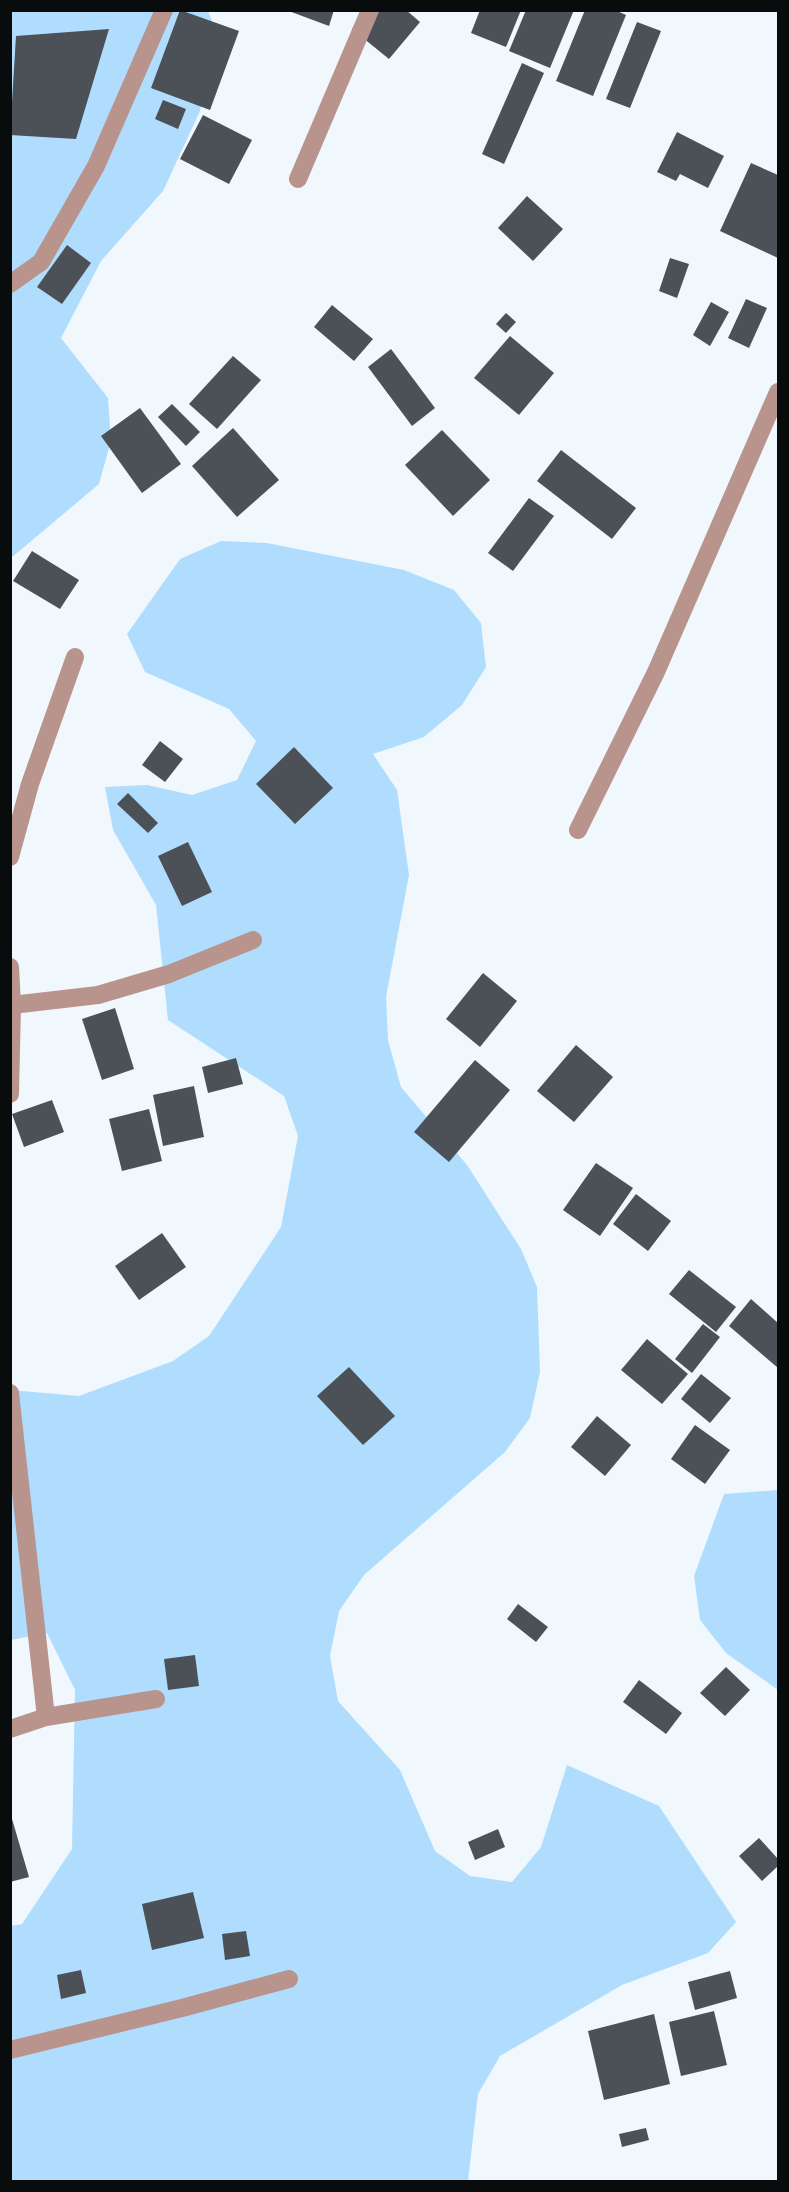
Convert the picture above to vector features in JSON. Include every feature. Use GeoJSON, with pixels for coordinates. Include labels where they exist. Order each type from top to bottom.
{"type":"FeatureCollection","features":[{"type":"Feature","properties":{"kind":"street"},"geometry":{"type":"LineString","coordinates":[[10,284],[41,262],[96,166],[164,10]]}},
{"type":"Feature","properties":{"kind":"street"},"geometry":{"type":"LineString","coordinates":[[298,179],[370,10]]}},
{"type":"Feature","properties":{"kind":"street"},"geometry":{"type":"LineString","coordinates":[[578,830],[656,672],[778,392]]}},
{"type":"Feature","properties":{"kind":"street"},"geometry":{"type":"LineString","coordinates":[[10,857],[30,784],[75,657]]}},
{"type":"Feature","properties":{"kind":"street"},"geometry":{"type":"LineString","coordinates":[[12,1005],[98,995],[169,974],[253,940]]}},
{"type":"Feature","properties":{"kind":"street"},"geometry":{"type":"LineString","coordinates":[[10,967],[12,1005],[10,1094]]}},
{"type":"Feature","properties":{"kind":"street"},"geometry":{"type":"LineString","coordinates":[[10,1393],[46,1717]]}},
{"type":"Feature","properties":{"kind":"street"},"geometry":{"type":"LineString","coordinates":[[10,1729],[46,1717],[156,1699]]}},
{"type":"Feature","properties":{"kind":"street"},"geometry":{"type":"LineString","coordinates":[[10,2050],[289,1979]]}},
{"type":"Feature","properties":{"kind":"shaded area"},"geometry":{"type":"Polygon","coordinates":[[[11,11],[208,11],[215,28],[200,111],[163,191],[101,261],[61,338],[108,398],[111,441],[99,484],[11,558],[11,11]]]}},
{"type":"Feature","properties":{"kind":"shaded area"},"geometry":{"type":"Polygon","coordinates":[[[221,541],[267,543],[404,570],[454,590],[481,623],[486,667],[462,705],[424,737],[373,754],[397,790],[409,875],[386,997],[388,1040],[401,1087],[467,1165],[521,1249],[537,1287],[540,1372],[530,1418],[505,1452],[364,1575],[339,1611],[330,1656],[338,1701],[400,1770],[435,1851],[470,1876],[512,1882],[541,1847],[567,1765],[659,1806],[736,1922],[708,1953],[622,1985],[500,2056],[478,2094],[468,2181],[11,2181],[11,1926],[22,1924],[72,1849],[75,1690],[47,1633],[11,1640],[11,1390],[79,1396],[173,1361],[209,1336],[281,1227],[298,1136],[284,1096],[168,1020],[156,905],[113,830],[105,787],[147,785],[192,795],[237,780],[256,741],[229,709],[145,672],[127,634],[180,559],[221,541]]]}},
{"type":"Feature","properties":{"kind":"shaded area"},"geometry":{"type":"Polygon","coordinates":[[[778,1490],[778,1690],[726,1653],[700,1620],[694,1576],[724,1494],[778,1490]]]}},
{"type":"Feature","properties":{"kind":"building"},"geometry":{"type":"Polygon","coordinates":[[[180,10],[239,31],[210,110],[151,88],[180,10]]]}},
{"type":"Feature","properties":{"kind":"building"},"geometry":{"type":"Polygon","coordinates":[[[286,10],[334,10],[329,26],[286,10]]]}},
{"type":"Feature","properties":{"kind":"building"},"geometry":{"type":"Polygon","coordinates":[[[367,10],[406,10],[420,22],[389,59],[352,29],[367,10]]]}},
{"type":"Feature","properties":{"kind":"building"},"geometry":{"type":"Polygon","coordinates":[[[480,10],[521,10],[506,47],[471,33],[480,10]]]}},
{"type":"Feature","properties":{"kind":"building"},"geometry":{"type":"Polygon","coordinates":[[[526,10],[574,10],[550,68],[509,51],[526,10]]]}},
{"type":"Feature","properties":{"kind":"building"},"geometry":{"type":"Polygon","coordinates":[[[585,10],[615,10],[626,15],[593,96],[556,81],[585,10]]]}},
{"type":"Feature","properties":{"kind":"building"},"geometry":{"type":"Polygon","coordinates":[[[637,22],[661,31],[630,108],[606,99],[637,22]]]}},
{"type":"Feature","properties":{"kind":"building"},"geometry":{"type":"Polygon","coordinates":[[[109,29],[76,139],[10,135],[16,36],[109,29]]]}},
{"type":"Feature","properties":{"kind":"building"},"geometry":{"type":"Polygon","coordinates":[[[522,63],[544,73],[504,164],[482,154],[522,63]]]}},
{"type":"Feature","properties":{"kind":"building"},"geometry":{"type":"Polygon","coordinates":[[[163,100],[186,109],[178,129],[155,119],[163,100]]]}},
{"type":"Feature","properties":{"kind":"building"},"geometry":{"type":"Polygon","coordinates":[[[203,115],[252,140],[229,184],[180,159],[203,115]]]}},
{"type":"Feature","properties":{"kind":"building"},"geometry":{"type":"Polygon","coordinates":[[[677,132],[724,156],[708,188],[680,174],[676,181],[657,172],[677,132]]]}},
{"type":"Feature","properties":{"kind":"building"},"geometry":{"type":"Polygon","coordinates":[[[751,163],[778,175],[778,258],[720,231],[751,163]]]}},
{"type":"Feature","properties":{"kind":"building"},"geometry":{"type":"Polygon","coordinates":[[[527,196],[563,229],[533,261],[498,228],[527,196]]]}},
{"type":"Feature","properties":{"kind":"building"},"geometry":{"type":"Polygon","coordinates":[[[67,245],[91,263],[62,304],[37,287],[67,245]]]}},
{"type":"Feature","properties":{"kind":"building"},"geometry":{"type":"Polygon","coordinates":[[[670,258],[689,264],[677,298],[659,291],[670,258]]]}},
{"type":"Feature","properties":{"kind":"building"},"geometry":{"type":"Polygon","coordinates":[[[746,299],[767,308],[749,348],[728,338],[746,299]]]}},
{"type":"Feature","properties":{"kind":"building"},"geometry":{"type":"Polygon","coordinates":[[[711,302],[729,312],[710,346],[693,335],[711,302]]]}},
{"type":"Feature","properties":{"kind":"building"},"geometry":{"type":"Polygon","coordinates":[[[332,305],[373,339],[354,361],[314,327],[332,305]]]}},
{"type":"Feature","properties":{"kind":"building"},"geometry":{"type":"Polygon","coordinates":[[[506,313],[516,322],[506,333],[496,324],[506,313]]]}},
{"type":"Feature","properties":{"kind":"building"},"geometry":{"type":"Polygon","coordinates":[[[510,336],[554,373],[519,415],[474,378],[510,336]]]}},
{"type":"Feature","properties":{"kind":"building"},"geometry":{"type":"Polygon","coordinates":[[[391,349],[435,408],[412,426],[368,367],[391,349]]]}},
{"type":"Feature","properties":{"kind":"building"},"geometry":{"type":"Polygon","coordinates":[[[233,356],[261,380],[217,429],[189,404],[233,356]]]}},
{"type":"Feature","properties":{"kind":"building"},"geometry":{"type":"Polygon","coordinates":[[[172,404],[200,432],[186,446],[158,417],[172,404]]]}},
{"type":"Feature","properties":{"kind":"building"},"geometry":{"type":"Polygon","coordinates":[[[140,408],[181,464],[142,493],[101,436],[140,408]]]}},
{"type":"Feature","properties":{"kind":"building"},"geometry":{"type":"Polygon","coordinates":[[[233,428],[279,480],[237,517],[192,466],[233,428]]]}},
{"type":"Feature","properties":{"kind":"building"},"geometry":{"type":"Polygon","coordinates":[[[442,430],[490,480],[453,516],[405,465],[442,430]]]}},
{"type":"Feature","properties":{"kind":"building"},"geometry":{"type":"Polygon","coordinates":[[[561,450],[636,508],[612,539],[537,481],[561,450]]]}},
{"type":"Feature","properties":{"kind":"building"},"geometry":{"type":"Polygon","coordinates":[[[529,498],[554,516],[513,571],[488,553],[529,498]]]}},
{"type":"Feature","properties":{"kind":"building"},"geometry":{"type":"Polygon","coordinates":[[[32,551],[79,580],[60,609],[13,581],[32,551]]]}},
{"type":"Feature","properties":{"kind":"building"},"geometry":{"type":"Polygon","coordinates":[[[160,741],[183,759],[165,782],[142,765],[160,741]]]}},
{"type":"Feature","properties":{"kind":"building"},"geometry":{"type":"Polygon","coordinates":[[[294,747],[333,788],[295,824],[256,784],[294,747]]]}},
{"type":"Feature","properties":{"kind":"building"},"geometry":{"type":"Polygon","coordinates":[[[128,793],[158,823],[148,833],[117,804],[128,793]]]}},
{"type":"Feature","properties":{"kind":"building"},"geometry":{"type":"Polygon","coordinates":[[[188,842],[212,892],[182,906],[158,856],[188,842]]]}},
{"type":"Feature","properties":{"kind":"building"},"geometry":{"type":"Polygon","coordinates":[[[483,973],[517,1001],[480,1047],[446,1019],[483,973]]]}},
{"type":"Feature","properties":{"kind":"building"},"geometry":{"type":"Polygon","coordinates":[[[115,1008],[134,1069],[102,1080],[82,1019],[115,1008]]]}},
{"type":"Feature","properties":{"kind":"building"},"geometry":{"type":"Polygon","coordinates":[[[576,1045],[613,1077],[574,1122],[537,1091],[576,1045]]]}},
{"type":"Feature","properties":{"kind":"building"},"geometry":{"type":"Polygon","coordinates":[[[236,1058],[243,1084],[208,1093],[202,1067],[236,1058]]]}},
{"type":"Feature","properties":{"kind":"building"},"geometry":{"type":"Polygon","coordinates":[[[475,1060],[510,1090],[449,1162],[414,1132],[475,1060]]]}},
{"type":"Feature","properties":{"kind":"building"},"geometry":{"type":"Polygon","coordinates":[[[194,1086],[204,1137],[163,1146],[153,1095],[194,1086]]]}},
{"type":"Feature","properties":{"kind":"building"},"geometry":{"type":"Polygon","coordinates":[[[52,1100],[64,1132],[24,1147],[12,1114],[52,1100]]]}},
{"type":"Feature","properties":{"kind":"building"},"geometry":{"type":"Polygon","coordinates":[[[149,1109],[162,1161],[122,1171],[109,1119],[149,1109]]]}},
{"type":"Feature","properties":{"kind":"building"},"geometry":{"type":"Polygon","coordinates":[[[596,1163],[633,1188],[600,1236],[563,1210],[596,1163]]]}},
{"type":"Feature","properties":{"kind":"building"},"geometry":{"type":"Polygon","coordinates":[[[636,1194],[671,1221],[648,1251],[613,1224],[636,1194]]]}},
{"type":"Feature","properties":{"kind":"building"},"geometry":{"type":"Polygon","coordinates":[[[162,1233],[186,1267],[139,1300],[115,1266],[162,1233]]]}},
{"type":"Feature","properties":{"kind":"building"},"geometry":{"type":"Polygon","coordinates":[[[689,1270],[736,1307],[716,1332],[669,1294],[689,1270]]]}},
{"type":"Feature","properties":{"kind":"building"},"geometry":{"type":"Polygon","coordinates":[[[751,1299],[778,1323],[778,1368],[729,1326],[751,1299]]]}},
{"type":"Feature","properties":{"kind":"building"},"geometry":{"type":"Polygon","coordinates":[[[703,1324],[720,1337],[692,1373],[675,1359],[703,1324]]]}},
{"type":"Feature","properties":{"kind":"building"},"geometry":{"type":"Polygon","coordinates":[[[647,1339],[688,1374],[662,1404],[621,1370],[647,1339]]]}},
{"type":"Feature","properties":{"kind":"building"},"geometry":{"type":"Polygon","coordinates":[[[349,1367],[395,1416],[363,1445],[317,1396],[349,1367]]]}},
{"type":"Feature","properties":{"kind":"building"},"geometry":{"type":"Polygon","coordinates":[[[701,1374],[731,1398],[710,1423],[681,1399],[701,1374]]]}},
{"type":"Feature","properties":{"kind":"building"},"geometry":{"type":"Polygon","coordinates":[[[597,1416],[631,1445],[605,1476],[571,1447],[597,1416]]]}},
{"type":"Feature","properties":{"kind":"building"},"geometry":{"type":"Polygon","coordinates":[[[695,1425],[730,1450],[705,1484],[671,1459],[695,1425]]]}},
{"type":"Feature","properties":{"kind":"building"},"geometry":{"type":"Polygon","coordinates":[[[518,1604],[548,1627],[536,1642],[507,1619],[518,1604]]]}},
{"type":"Feature","properties":{"kind":"building"},"geometry":{"type":"Polygon","coordinates":[[[195,1655],[199,1686],[168,1690],[164,1659],[195,1655]]]}},
{"type":"Feature","properties":{"kind":"building"},"geometry":{"type":"Polygon","coordinates":[[[726,1667],[750,1690],[725,1716],[700,1693],[726,1667]]]}},
{"type":"Feature","properties":{"kind":"building"},"geometry":{"type":"Polygon","coordinates":[[[639,1680],[682,1713],[666,1734],[623,1702],[639,1680]]]}},
{"type":"Feature","properties":{"kind":"building"},"geometry":{"type":"Polygon","coordinates":[[[10,1812],[29,1877],[10,1882],[10,1812]]]}},
{"type":"Feature","properties":{"kind":"building"},"geometry":{"type":"Polygon","coordinates":[[[498,1829],[505,1847],[475,1860],[468,1842],[498,1829]]]}},
{"type":"Feature","properties":{"kind":"building"},"geometry":{"type":"Polygon","coordinates":[[[759,1838],[778,1859],[778,1866],[762,1881],[739,1856],[759,1838]]]}},
{"type":"Feature","properties":{"kind":"building"},"geometry":{"type":"Polygon","coordinates":[[[193,1892],[204,1938],[152,1950],[142,1904],[193,1892]]]}},
{"type":"Feature","properties":{"kind":"building"},"geometry":{"type":"Polygon","coordinates":[[[246,1931],[250,1956],[225,1960],[222,1934],[246,1931]]]}},
{"type":"Feature","properties":{"kind":"building"},"geometry":{"type":"Polygon","coordinates":[[[81,1970],[86,1993],[61,1999],[57,1975],[81,1970]]]}},
{"type":"Feature","properties":{"kind":"building"},"geometry":{"type":"Polygon","coordinates":[[[730,1971],[737,1998],[695,2010],[688,1982],[730,1971]]]}},
{"type":"Feature","properties":{"kind":"building"},"geometry":{"type":"Polygon","coordinates":[[[714,2011],[727,2065],[681,2076],[669,2022],[714,2011]]]}},
{"type":"Feature","properties":{"kind":"building"},"geometry":{"type":"Polygon","coordinates":[[[654,2014],[670,2084],[604,2100],[588,2031],[654,2014]]]}},
{"type":"Feature","properties":{"kind":"building"},"geometry":{"type":"Polygon","coordinates":[[[646,2128],[649,2140],[622,2147],[619,2134],[646,2128]]]}}]}
